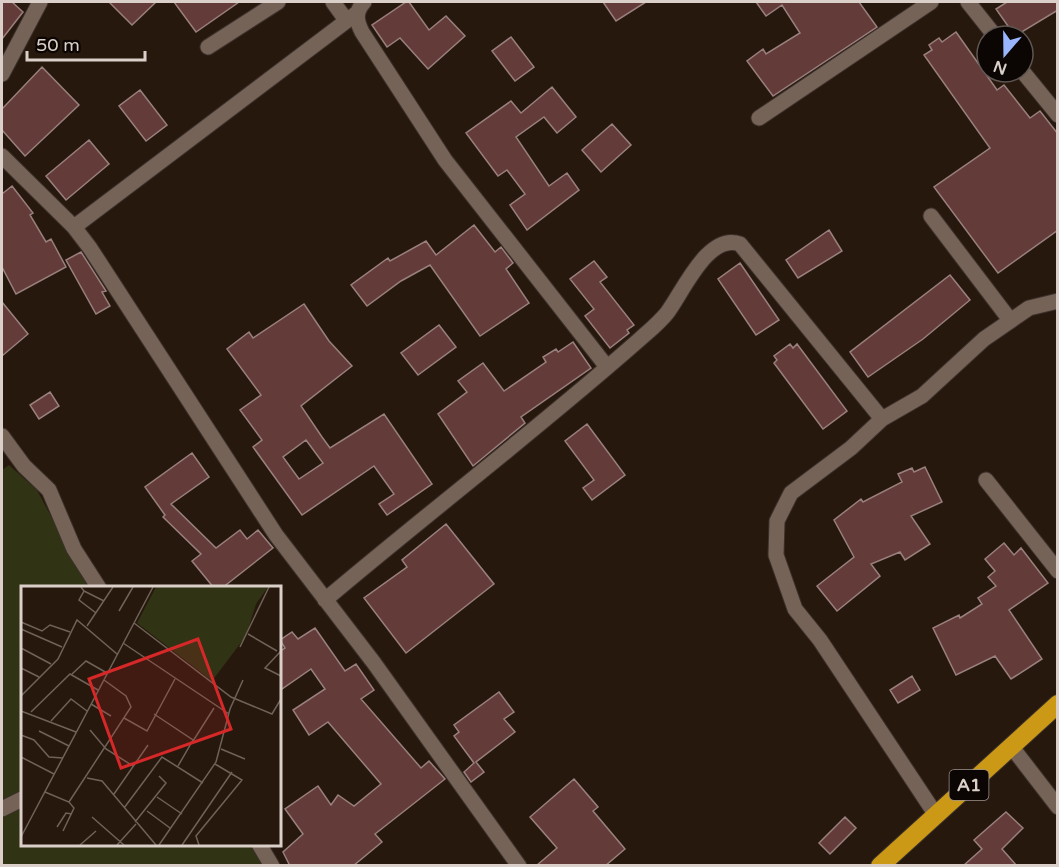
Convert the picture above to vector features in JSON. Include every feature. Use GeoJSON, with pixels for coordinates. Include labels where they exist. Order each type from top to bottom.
{"type":"FeatureCollection","features":[{"type":"Feature","properties":{"kind":"highway","name":"A1"},"geometry":{"type":"LineString","coordinates":[[883,864],[1058,704]]}},
{"type":"Feature","properties":{"kind":"street"},"geometry":{"type":"LineString","coordinates":[[2,74],[40,2]]}},
{"type":"Feature","properties":{"kind":"street"},"geometry":{"type":"LineString","coordinates":[[208,47],[278,2]]}},
{"type":"Feature","properties":{"kind":"street"},"geometry":{"type":"LineString","coordinates":[[333,2],[356,11]]}},
{"type":"Feature","properties":{"kind":"street"},"geometry":{"type":"LineString","coordinates":[[759,118],[931,2]]}},
{"type":"Feature","properties":{"kind":"street"},"geometry":{"type":"LineString","coordinates":[[968,2],[985,24]]}},
{"type":"Feature","properties":{"kind":"street"},"geometry":{"type":"LineString","coordinates":[[74,227],[356,11]]}},
{"type":"Feature","properties":{"kind":"street"},"geometry":{"type":"LineString","coordinates":[[356,11],[362,32],[445,160],[607,367]]}},
{"type":"Feature","properties":{"kind":"street"},"geometry":{"type":"LineString","coordinates":[[1033,84],[1058,115]]}},
{"type":"Feature","properties":{"kind":"street"},"geometry":{"type":"LineString","coordinates":[[2,156],[74,227],[90,248],[276,535],[374,663],[519,866]]}},
{"type":"Feature","properties":{"kind":"street"},"geometry":{"type":"LineString","coordinates":[[931,216],[1010,320]]}},
{"type":"Feature","properties":{"kind":"street"},"geometry":{"type":"LineString","coordinates":[[325,600],[467,481],[565,405],[666,315],[707,254],[723,242],[733,241],[740,244],[882,419]]}},
{"type":"Feature","properties":{"kind":"street"},"geometry":{"type":"LineString","coordinates":[[936,815],[820,640],[795,609],[776,555],[777,521],[792,493],[851,448],[882,419],[922,396],[984,339],[1029,308],[1058,301]]}},
{"type":"Feature","properties":{"kind":"street"},"geometry":{"type":"LineString","coordinates":[[2,436],[24,466],[49,490],[74,549],[98,586]]}},
{"type":"Feature","properties":{"kind":"street"},"geometry":{"type":"LineString","coordinates":[[986,480],[1058,572]]}},
{"type":"Feature","properties":{"kind":"street"},"geometry":{"type":"LineString","coordinates":[[1011,746],[1058,807]]}},
{"type":"Feature","properties":{"kind":"street"},"geometry":{"type":"LineString","coordinates":[[2,809],[21,800]]}},
{"type":"Feature","properties":{"kind":"street"},"geometry":{"type":"LineString","coordinates":[[260,846],[272,866]]}},
{"type":"Feature","properties":{"kind":"green space"},"geometry":{"type":"Polygon","coordinates":[[[9,465],[37,490],[88,586],[21,586],[21,846],[251,846],[264,865],[2,866],[2,470],[9,465]]]}},
{"type":"Feature","properties":{"kind":"building"},"geometry":{"type":"Polygon","coordinates":[[[2,2],[12,2],[23,12],[2,39],[2,2]]]}},
{"type":"Feature","properties":{"kind":"building"},"geometry":{"type":"Polygon","coordinates":[[[109,2],[156,2],[132,25],[109,2]]]}},
{"type":"Feature","properties":{"kind":"building"},"geometry":{"type":"Polygon","coordinates":[[[174,2],[239,2],[196,32],[174,2]]]}},
{"type":"Feature","properties":{"kind":"building"},"geometry":{"type":"Polygon","coordinates":[[[409,2],[429,30],[446,16],[465,36],[428,69],[400,38],[387,47],[372,25],[409,2]]]}},
{"type":"Feature","properties":{"kind":"building"},"geometry":{"type":"Polygon","coordinates":[[[603,2],[646,2],[616,21],[603,2]]]}},
{"type":"Feature","properties":{"kind":"building"},"geometry":{"type":"Polygon","coordinates":[[[756,2],[859,2],[877,27],[773,96],[747,61],[763,49],[766,54],[800,33],[782,5],[766,16],[756,2]]]}},
{"type":"Feature","properties":{"kind":"building"},"geometry":{"type":"Polygon","coordinates":[[[1007,2],[1058,2],[1058,10],[1035,24],[1007,24],[996,9],[1007,2]]]}},
{"type":"Feature","properties":{"kind":"building"},"geometry":{"type":"Polygon","coordinates":[[[956,32],[975,59],[975,84],[993,84],[997,90],[1004,85],[1030,118],[1040,111],[1058,134],[1058,230],[998,273],[934,187],[990,148],[924,55],[932,50],[929,45],[939,38],[942,42],[956,32]]]}},
{"type":"Feature","properties":{"kind":"building"},"geometry":{"type":"Polygon","coordinates":[[[511,37],[534,67],[515,81],[492,51],[511,37]]]}},
{"type":"Feature","properties":{"kind":"building"},"geometry":{"type":"Polygon","coordinates":[[[42,67],[79,105],[25,156],[2,130],[2,109],[42,67]]]}},
{"type":"Feature","properties":{"kind":"building"},"geometry":{"type":"Polygon","coordinates":[[[552,87],[576,117],[557,133],[544,117],[516,137],[549,186],[567,173],[579,190],[527,230],[510,205],[525,194],[507,170],[498,176],[466,133],[511,101],[521,113],[552,87]]]}},
{"type":"Feature","properties":{"kind":"building"},"geometry":{"type":"Polygon","coordinates":[[[140,90],[167,125],[146,141],[119,106],[140,90]]]}},
{"type":"Feature","properties":{"kind":"building"},"geometry":{"type":"Polygon","coordinates":[[[612,124],[631,145],[601,172],[582,150],[612,124]]]}},
{"type":"Feature","properties":{"kind":"building"},"geometry":{"type":"Polygon","coordinates":[[[89,140],[109,164],[66,200],[46,176],[89,140]]]}},
{"type":"Feature","properties":{"kind":"building"},"geometry":{"type":"Polygon","coordinates":[[[12,186],[33,213],[30,215],[46,242],[51,239],[66,267],[16,294],[2,267],[2,194],[12,186]]]}},
{"type":"Feature","properties":{"kind":"building"},"geometry":{"type":"Polygon","coordinates":[[[474,225],[495,252],[501,247],[513,263],[506,269],[529,303],[480,336],[430,265],[401,281],[367,306],[351,285],[388,258],[390,261],[426,241],[436,255],[474,225]]]}},
{"type":"Feature","properties":{"kind":"building"},"geometry":{"type":"Polygon","coordinates":[[[829,230],[842,251],[798,278],[786,260],[829,230]]]}},
{"type":"Feature","properties":{"kind":"building"},"geometry":{"type":"Polygon","coordinates":[[[81,252],[106,291],[102,292],[110,306],[96,314],[66,260],[81,252]]]}},
{"type":"Feature","properties":{"kind":"building"},"geometry":{"type":"Polygon","coordinates":[[[594,261],[607,277],[600,282],[634,325],[627,330],[629,333],[610,348],[585,316],[594,309],[570,279],[594,261]]]}},
{"type":"Feature","properties":{"kind":"building"},"geometry":{"type":"Polygon","coordinates":[[[740,263],[779,320],[756,335],[718,279],[740,263]]]}},
{"type":"Feature","properties":{"kind":"building"},"geometry":{"type":"Polygon","coordinates":[[[950,275],[970,300],[923,339],[868,377],[850,352],[950,275]]]}},
{"type":"Feature","properties":{"kind":"building"},"geometry":{"type":"Polygon","coordinates":[[[2,302],[28,334],[2,356],[2,302]]]}},
{"type":"Feature","properties":{"kind":"building"},"geometry":{"type":"Polygon","coordinates":[[[304,304],[329,341],[352,366],[301,406],[322,437],[330,448],[384,414],[432,484],[387,515],[379,504],[394,494],[374,466],[302,515],[253,447],[262,440],[240,410],[261,395],[227,349],[249,332],[253,338],[304,304]],[[306,440],[283,457],[299,479],[323,463],[306,440]]]}},
{"type":"Feature","properties":{"kind":"building"},"geometry":{"type":"Polygon","coordinates":[[[439,325],[456,347],[418,375],[401,353],[439,325]]]}},
{"type":"Feature","properties":{"kind":"building"},"geometry":{"type":"Polygon","coordinates":[[[573,342],[591,368],[521,417],[525,423],[473,466],[438,414],[467,392],[458,381],[483,363],[504,391],[546,362],[543,357],[556,349],[558,352],[573,342]]]}},
{"type":"Feature","properties":{"kind":"building"},"geometry":{"type":"Polygon","coordinates":[[[790,344],[793,348],[797,344],[847,411],[823,429],[774,363],[777,360],[774,356],[790,344]]]}},
{"type":"Feature","properties":{"kind":"building"},"geometry":{"type":"Polygon","coordinates":[[[50,392],[59,406],[39,419],[30,405],[50,392]]]}},
{"type":"Feature","properties":{"kind":"building"},"geometry":{"type":"Polygon","coordinates":[[[587,424],[625,475],[592,500],[583,488],[594,480],[565,441],[587,424]]]}},
{"type":"Feature","properties":{"kind":"building"},"geometry":{"type":"Polygon","coordinates":[[[192,453],[209,477],[171,504],[216,548],[240,530],[247,539],[258,530],[273,548],[225,586],[212,586],[192,561],[201,554],[163,517],[165,515],[145,487],[192,453]]]}},
{"type":"Feature","properties":{"kind":"building"},"geometry":{"type":"Polygon","coordinates":[[[925,467],[942,502],[911,516],[930,544],[905,560],[900,552],[871,564],[880,576],[837,611],[817,586],[854,557],[834,520],[861,499],[863,502],[902,482],[898,474],[912,468],[914,472],[925,467]]]}},
{"type":"Feature","properties":{"kind":"building"},"geometry":{"type":"Polygon","coordinates":[[[446,524],[494,584],[406,653],[364,598],[407,567],[402,560],[446,524]]]}},
{"type":"Feature","properties":{"kind":"building"},"geometry":{"type":"Polygon","coordinates":[[[1004,543],[1014,555],[1021,548],[1048,583],[1009,610],[1042,659],[1011,679],[995,656],[956,675],[933,628],[959,615],[960,618],[982,604],[978,598],[996,586],[988,577],[995,571],[985,559],[1004,543]]]}},
{"type":"Feature","properties":{"kind":"building"},"geometry":{"type":"Polygon","coordinates":[[[315,628],[345,671],[356,664],[374,690],[361,699],[421,768],[429,761],[445,779],[375,834],[382,842],[353,866],[290,866],[283,852],[303,834],[285,809],[318,786],[331,805],[338,795],[354,806],[381,784],[328,722],[309,735],[293,710],[325,689],[311,669],[280,690],[280,651],[285,648],[280,640],[292,632],[298,639],[315,628]]]}},
{"type":"Feature","properties":{"kind":"building"},"geometry":{"type":"Polygon","coordinates":[[[912,676],[920,690],[898,703],[890,690],[912,676]]]}},
{"type":"Feature","properties":{"kind":"building"},"geometry":{"type":"Polygon","coordinates":[[[499,692],[514,712],[504,719],[515,732],[476,762],[484,772],[471,782],[464,772],[474,763],[454,736],[459,732],[454,725],[499,692]]]}},
{"type":"Feature","properties":{"kind":"building"},"geometry":{"type":"Polygon","coordinates":[[[574,779],[598,807],[593,811],[625,849],[605,866],[536,866],[557,848],[530,817],[574,779]]]}},
{"type":"Feature","properties":{"kind":"building"},"geometry":{"type":"Polygon","coordinates":[[[1006,812],[1023,828],[1002,849],[1017,866],[963,866],[982,849],[974,840],[1006,812]]]}},
{"type":"Feature","properties":{"kind":"building"},"geometry":{"type":"Polygon","coordinates":[[[845,817],[856,828],[830,854],[819,843],[845,817]]]}}]}
